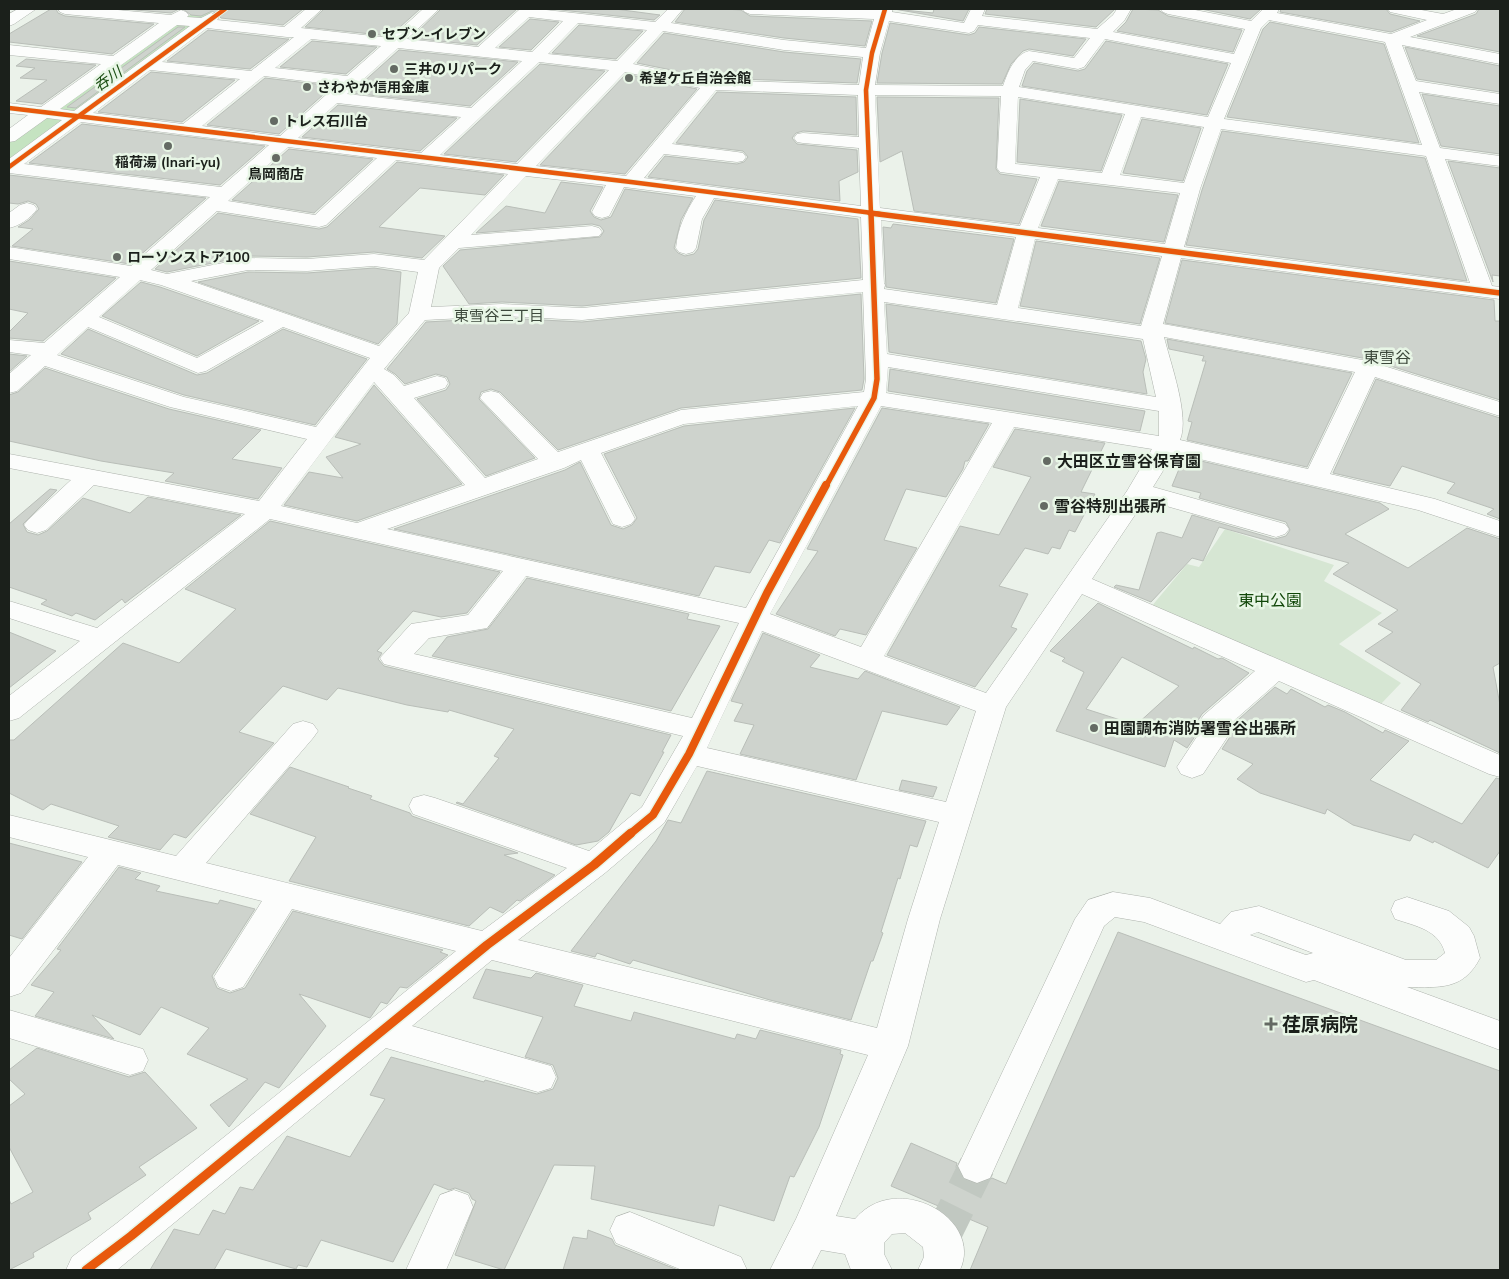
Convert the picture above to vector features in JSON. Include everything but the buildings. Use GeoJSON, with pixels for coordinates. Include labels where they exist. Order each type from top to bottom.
{"type":"FeatureCollection","features":[{"type":"Feature","properties":{"kind":"street"},"geometry":{"type":"LineString","coordinates":[[9,21],[28,9]]}},
{"type":"Feature","properties":{"kind":"street"},"geometry":{"type":"LineString","coordinates":[[65,9],[182,16],[203,23],[621,66],[711,85],[866,90],[1010,91],[1214,123],[1500,161]]}},
{"type":"Feature","properties":{"kind":"street"},"geometry":{"type":"LineString","coordinates":[[9,167],[74,116],[225,9]]}},
{"type":"Feature","properties":{"kind":"street"},"geometry":{"type":"LineString","coordinates":[[287,32],[315,9]]}},
{"type":"Feature","properties":{"kind":"street"},"geometry":{"type":"LineString","coordinates":[[9,386],[331,97],[432,9]]}},
{"type":"Feature","properties":{"kind":"street"},"geometry":{"type":"LineString","coordinates":[[9,711],[265,510],[376,363],[419,314],[429,267],[676,9]]}},
{"type":"Feature","properties":{"kind":"street"},"geometry":{"type":"LineString","coordinates":[[750,9],[884,12],[969,28],[975,14],[1101,34],[1240,60]]}},
{"type":"Feature","properties":{"kind":"street"},"geometry":{"type":"LineString","coordinates":[[1124,9],[1119,18],[1101,34],[1078,64],[1029,56],[1017,69],[1010,91],[1006,168],[1191,188]]}},
{"type":"Feature","properties":{"kind":"street"},"geometry":{"type":"LineString","coordinates":[[1168,9],[1264,17],[1500,59]]}},
{"type":"Feature","properties":{"kind":"street"},"geometry":{"type":"LineString","coordinates":[[1395,9],[1444,19]]}},
{"type":"Feature","properties":{"kind":"street"},"geometry":{"type":"LineString","coordinates":[[1392,39],[1470,9]]}},
{"type":"Feature","properties":{"kind":"street"},"geometry":{"type":"LineString","coordinates":[[483,51],[527,11],[784,45],[872,53]]}},
{"type":"Feature","properties":{"kind":"street"},"geometry":{"type":"LineString","coordinates":[[86,1270],[131,1236],[487,945],[594,865],[653,815],[694,742],[754,618],[874,398],[877,379],[877,359],[866,90],[872,53],[884,12]]}},
{"type":"Feature","properties":{"kind":"street"},"geometry":{"type":"LineString","coordinates":[[9,137],[182,16]]}},
{"type":"Feature","properties":{"kind":"street"},"geometry":{"type":"LineString","coordinates":[[790,1270],[811,1230],[890,1046],[924,919],[992,706],[1139,491],[1171,434],[1170,406],[1151,331],[1191,188],[1214,123],[1240,60],[1264,17]]}},
{"type":"Feature","properties":{"kind":"street"},"geometry":{"type":"LineString","coordinates":[[425,159],[536,57],[574,18]]}},
{"type":"Feature","properties":{"kind":"street"},"geometry":{"type":"LineString","coordinates":[[187,129],[308,34]]}},
{"type":"Feature","properties":{"kind":"street"},"geometry":{"type":"LineString","coordinates":[[1392,39],[1433,152],[1492,291]]}},
{"type":"Feature","properties":{"kind":"street"},"geometry":{"type":"LineString","coordinates":[[9,50],[116,62]]}},
{"type":"Feature","properties":{"kind":"street"},"geometry":{"type":"LineString","coordinates":[[146,64],[349,81]]}},
{"type":"Feature","properties":{"kind":"street"},"geometry":{"type":"LineString","coordinates":[[1409,84],[1500,99]]}},
{"type":"Feature","properties":{"kind":"street"},"geometry":{"type":"LineString","coordinates":[[602,212],[624,182],[661,148],[711,85]]}},
{"type":"Feature","properties":{"kind":"street"},"geometry":{"type":"LineString","coordinates":[[331,97],[474,113]]}},
{"type":"Feature","properties":{"kind":"street"},"geometry":{"type":"LineString","coordinates":[[9,108],[624,182],[1492,291]]}},
{"type":"Feature","properties":{"kind":"street"},"geometry":{"type":"LineString","coordinates":[[1109,179],[1135,111]]}},
{"type":"Feature","properties":{"kind":"street"},"geometry":{"type":"LineString","coordinates":[[804,138],[869,143]]}},
{"type":"Feature","properties":{"kind":"street"},"geometry":{"type":"LineString","coordinates":[[661,148],[737,157]]}},
{"type":"Feature","properties":{"kind":"street"},"geometry":{"type":"LineString","coordinates":[[9,167],[218,198],[319,221],[392,154]]}},
{"type":"Feature","properties":{"kind":"street"},"geometry":{"type":"LineString","coordinates":[[1006,313],[1027,232],[1051,173]]}},
{"type":"Feature","properties":{"kind":"street"},"geometry":{"type":"LineString","coordinates":[[686,248],[686,231],[692,216],[708,193]]}},
{"type":"Feature","properties":{"kind":"street"},"geometry":{"type":"LineString","coordinates":[[9,222],[27,209]]}},
{"type":"Feature","properties":{"kind":"street"},"geometry":{"type":"LineString","coordinates":[[453,242],[592,232]]}},
{"type":"Feature","properties":{"kind":"street"},"geometry":{"type":"LineString","coordinates":[[9,253],[136,272],[167,280],[280,320],[376,363],[386,380],[482,488]]}},
{"type":"Feature","properties":{"kind":"street"},"geometry":{"type":"LineString","coordinates":[[167,280],[248,264],[307,265],[374,260],[429,267]]}},
{"type":"Feature","properties":{"kind":"street"},"geometry":{"type":"LineString","coordinates":[[419,314],[502,310],[582,314],[875,289],[1006,313],[1151,331],[1368,368],[1500,409]]}},
{"type":"Feature","properties":{"kind":"street"},"geometry":{"type":"LineString","coordinates":[[84,318],[198,366],[280,320]]}},
{"type":"Feature","properties":{"kind":"street"},"geometry":{"type":"LineString","coordinates":[[9,346],[45,354],[178,402],[321,435]]}},
{"type":"Feature","properties":{"kind":"street"},"geometry":{"type":"LineString","coordinates":[[877,359],[1170,406]]}},
{"type":"Feature","properties":{"kind":"street"},"geometry":{"type":"LineString","coordinates":[[1316,478],[1368,368]]}},
{"type":"Feature","properties":{"kind":"street"},"geometry":{"type":"LineString","coordinates":[[399,395],[437,383]]}},
{"type":"Feature","properties":{"kind":"street"},"geometry":{"type":"LineString","coordinates":[[491,398],[555,463]]}},
{"type":"Feature","properties":{"kind":"street"},"geometry":{"type":"LineString","coordinates":[[357,531],[555,463],[681,417],[874,398],[1167,444],[1426,504],[1500,530]]}},
{"type":"Feature","properties":{"kind":"street"},"geometry":{"type":"LineString","coordinates":[[868,659],[1007,418]]}},
{"type":"Feature","properties":{"kind":"street"},"geometry":{"type":"LineString","coordinates":[[588,451],[622,519]]}},
{"type":"Feature","properties":{"kind":"street"},"geometry":{"type":"LineString","coordinates":[[9,461],[265,510],[754,618],[992,706]]}},
{"type":"Feature","properties":{"kind":"street"},"geometry":{"type":"LineString","coordinates":[[37,525],[89,476]]}},
{"type":"Feature","properties":{"kind":"street"},"geometry":{"type":"LineString","coordinates":[[1139,491],[1276,529]]}},
{"type":"Feature","properties":{"kind":"street"},"geometry":{"type":"LineString","coordinates":[[519,567],[477,622],[421,630],[394,658],[956,815]]}},
{"type":"Feature","properties":{"kind":"street"},"geometry":{"type":"LineString","coordinates":[[1077,582],[1500,767]]}},
{"type":"Feature","properties":{"kind":"street"},"geometry":{"type":"LineString","coordinates":[[9,609],[101,639]]}},
{"type":"Feature","properties":{"kind":"street"},"geometry":{"type":"LineString","coordinates":[[1192,767],[1215,732],[1214,722],[1275,669]]}},
{"type":"Feature","properties":{"kind":"street"},"geometry":{"type":"LineString","coordinates":[[183,869],[303,731]]}},
{"type":"Feature","properties":{"kind":"street"},"geometry":{"type":"LineString","coordinates":[[424,806],[594,865]]}},
{"type":"Feature","properties":{"kind":"street"},"geometry":{"type":"LineString","coordinates":[[9,826],[890,1046]]}},
{"type":"Feature","properties":{"kind":"street"},"geometry":{"type":"LineString","coordinates":[[9,983],[111,852]]}},
{"type":"Feature","properties":{"kind":"street"},"geometry":{"type":"LineString","coordinates":[[231,977],[284,894]]}},
{"type":"Feature","properties":{"kind":"street"},"geometry":{"type":"LineString","coordinates":[[977,1166],[1091,919],[1100,909],[1113,904],[1150,911],[1306,969],[1314,966],[1500,1036]]}},
{"type":"Feature","properties":{"kind":"street"},"geometry":{"type":"LineString","coordinates":[[1226,939],[1242,921],[1259,919],[1405,972],[1443,974],[1463,958],[1457,936],[1437,920],[1406,910]]}},
{"type":"Feature","properties":{"kind":"street"},"geometry":{"type":"LineString","coordinates":[[9,1024],[130,1060]]}},
{"type":"Feature","properties":{"kind":"street"},"geometry":{"type":"LineString","coordinates":[[380,1032],[538,1077]]}},
{"type":"Feature","properties":{"kind":"street"},"geometry":{"type":"LineString","coordinates":[[426,1270],[454,1207]]}},
{"type":"Feature","properties":{"kind":"street"},"geometry":{"type":"LineString","coordinates":[[811,1230],[868,1255],[878,1221],[901,1214],[925,1221],[941,1239],[944,1262],[938,1270]]}},
{"type":"Feature","properties":{"kind":"street"},"geometry":{"type":"LineString","coordinates":[[630,1230],[727,1270]]}},
{"type":"Feature","properties":{"kind":"green space","name":"東中公園"},"geometry":{"type":"Polygon","coordinates":[[[1225,529],[1334,565],[1324,581],[1382,613],[1339,644],[1401,683],[1379,706],[1151,607],[1187,564],[1199,567],[1225,529]]]}},
{"type":"Feature","properties":{"kind":"water","name":"呑川"},"geometry":{"type":"Polygon","coordinates":[[[198,9],[216,9],[9,160],[9,142],[198,9]]]}},
{"type":"Feature","properties":{"kind":"tunnel"},"geometry":{"type":"LineString","coordinates":[[941,1239],[977,1166]]}},
{"type":"Feature","properties":{"kind":"cycle path"},"geometry":{"type":"LineString","coordinates":[[9,167],[225,9]]}},
{"type":"Feature","properties":{"kind":"cycle path"},"geometry":{"type":"LineString","coordinates":[[86,1270],[131,1236],[487,945],[594,865],[653,815],[689,754],[767,593],[874,398],[877,379],[866,90],[872,53],[885,9]]}},
{"type":"Feature","properties":{"kind":"cycle path"},"geometry":{"type":"LineString","coordinates":[[9,108],[631,182],[1500,293]]}},
{"type":"Feature","properties":{"kind":"place","name":"セブン-イレブン"},"geometry":{"type":"Point","coordinates":[372,34]}},
{"type":"Feature","properties":{"kind":"place","name":"三井のリパーク"},"geometry":{"type":"Point","coordinates":[394,69]}},
{"type":"Feature","properties":{"kind":"place","name":"希望ケ丘自治会館"},"geometry":{"type":"Point","coordinates":[629,78]}},
{"type":"Feature","properties":{"kind":"place","name":"さわやか信用金庫"},"geometry":{"type":"Point","coordinates":[307,87]}},
{"type":"Feature","properties":{"kind":"place","name":"トレス石川台"},"geometry":{"type":"Point","coordinates":[274,121]}},
{"type":"Feature","properties":{"kind":"place","name":"稲荷湯 (Inari-yu)"},"geometry":{"type":"Point","coordinates":[168,146]}},
{"type":"Feature","properties":{"kind":"place","name":"鳥岡商店"},"geometry":{"type":"Point","coordinates":[276,158]}},
{"type":"Feature","properties":{"kind":"place","name":"ローソンストア100"},"geometry":{"type":"Point","coordinates":[117,257]}},
{"type":"Feature","properties":{"kind":"place","name":"大田区立雪谷保育園"},"geometry":{"type":"Point","coordinates":[1047,461]}},
{"type":"Feature","properties":{"kind":"place","name":"雪谷特別出張所"},"geometry":{"type":"Point","coordinates":[1044,506]}},
{"type":"Feature","properties":{"kind":"place","name":"田園調布消防署雪谷出張所"},"geometry":{"type":"Point","coordinates":[1094,728]}},
{"type":"Feature","properties":{"kind":"place","name":"荏原病院"},"geometry":{"type":"Point","coordinates":[1271,1024]}},
{"type":"Feature","properties":{"kind":"district","name":"東雪谷三丁目"},"geometry":{"type":"Point","coordinates":[499,316]}},
{"type":"Feature","properties":{"kind":"district","name":"東雪谷"},"geometry":{"type":"Point","coordinates":[1387,357]}}]}
